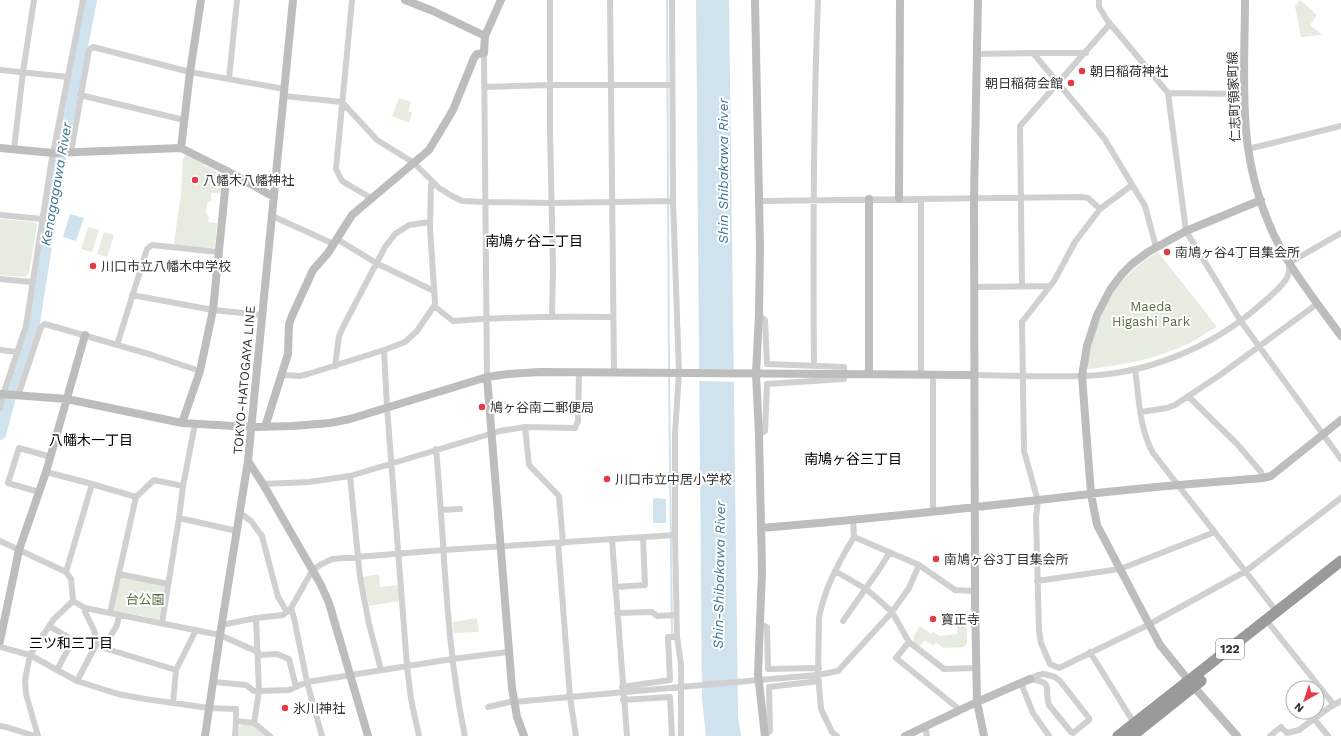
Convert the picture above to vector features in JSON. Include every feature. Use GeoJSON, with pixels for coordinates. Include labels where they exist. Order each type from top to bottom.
{"type":"FeatureCollection","features":[{"type":"Feature","properties":{"kind":"highway","name":"122"},"geometry":{"type":"LineString","coordinates":[[1132,736],[1277,612],[1341,562]]}},
{"type":"Feature","properties":{"kind":"highway","name":"122"},"geometry":{"type":"LineString","coordinates":[[1118,736],[1134,723],[1192,684],[1271,626],[1341,571]]}},
{"type":"Feature","properties":{"kind":"street"},"geometry":{"type":"LineString","coordinates":[[14,149],[23,72],[34,0]]}},
{"type":"Feature","properties":{"kind":"street"},"geometry":{"type":"LineString","coordinates":[[0,408],[2,394],[26,326],[53,153],[83,0]]}},
{"type":"Feature","properties":{"kind":"street"},"geometry":{"type":"LineString","coordinates":[[181,148],[190,72],[201,0]]}},
{"type":"Feature","properties":{"kind":"street"},"geometry":{"type":"LineString","coordinates":[[229,79],[237,0]]}},
{"type":"Feature","properties":{"kind":"street","name":"TOKYO-HATOGAYA LINE"},"geometry":{"type":"LineString","coordinates":[[293,0],[248,461],[263,484],[321,585],[329,603],[368,736]]}},
{"type":"Feature","properties":{"kind":"street"},"geometry":{"type":"LineString","coordinates":[[352,0],[336,169],[342,181],[371,198]]}},
{"type":"Feature","properties":{"kind":"street"},"geometry":{"type":"LineString","coordinates":[[406,0],[485,36]]}},
{"type":"Feature","properties":{"kind":"street"},"geometry":{"type":"LineString","coordinates":[[500,0],[485,36],[484,53],[488,377],[508,652],[514,702],[524,736]]}},
{"type":"Feature","properties":{"kind":"street"},"geometry":{"type":"LineString","coordinates":[[550,0],[552,316]]}},
{"type":"Feature","properties":{"kind":"street"},"geometry":{"type":"LineString","coordinates":[[610,0],[614,372]]}},
{"type":"Feature","properties":{"kind":"street"},"geometry":{"type":"LineString","coordinates":[[672,0],[673,201],[681,373],[675,433],[676,615],[677,637],[681,664],[681,736]]}},
{"type":"Feature","properties":{"kind":"street"},"geometry":{"type":"LineString","coordinates":[[755,0],[759,315],[754,374],[759,435],[761,528],[761,625],[759,680],[765,735]]}},
{"type":"Feature","properties":{"kind":"street"},"geometry":{"type":"LineString","coordinates":[[814,366],[814,84],[818,0]]}},
{"type":"Feature","properties":{"kind":"street"},"geometry":{"type":"LineString","coordinates":[[899,199],[900,0]]}},
{"type":"Feature","properties":{"kind":"street"},"geometry":{"type":"LineString","coordinates":[[978,0],[974,198],[975,590],[977,702],[984,736]]}},
{"type":"Feature","properties":{"kind":"street"},"geometry":{"type":"LineString","coordinates":[[1099,0],[1099,7],[1110,24],[1168,93],[1186,231],[1240,320],[1341,460]]}},
{"type":"Feature","properties":{"kind":"street","name":"仁志町領家町線"},"geometry":{"type":"LineString","coordinates":[[1245,0],[1244,94],[1246,130],[1248,149],[1261,200],[1274,235],[1289,263],[1341,336]]}},
{"type":"Feature","properties":{"kind":"street"},"geometry":{"type":"LineString","coordinates":[[1022,286],[1020,126],[1110,24]]}},
{"type":"Feature","properties":{"kind":"street"},"geometry":{"type":"LineString","coordinates":[[71,152],[89,50],[93,47],[190,72],[229,79],[284,92],[342,102],[377,140],[414,163],[433,182],[456,199],[468,202],[552,203],[673,201]]}},
{"type":"Feature","properties":{"kind":"street"},"geometry":{"type":"LineString","coordinates":[[264,427],[288,354],[289,324],[294,309],[314,270],[352,215],[429,150],[453,110],[475,56],[484,53]]}},
{"type":"Feature","properties":{"kind":"street"},"geometry":{"type":"LineString","coordinates":[[977,54],[1086,53]]}},
{"type":"Feature","properties":{"kind":"street"},"geometry":{"type":"LineString","coordinates":[[1032,54],[1104,138],[1145,206],[1156,247]]}},
{"type":"Feature","properties":{"kind":"street"},"geometry":{"type":"LineString","coordinates":[[0,70],[68,77]]}},
{"type":"Feature","properties":{"kind":"street"},"geometry":{"type":"LineString","coordinates":[[484,87],[550,85],[672,85]]}},
{"type":"Feature","properties":{"kind":"street"},"geometry":{"type":"LineString","coordinates":[[1168,93],[1244,94]]}},
{"type":"Feature","properties":{"kind":"street"},"geometry":{"type":"LineString","coordinates":[[80,95],[184,120]]}},
{"type":"Feature","properties":{"kind":"street"},"geometry":{"type":"LineString","coordinates":[[1248,149],[1341,126]]}},
{"type":"Feature","properties":{"kind":"street"},"geometry":{"type":"LineString","coordinates":[[0,148],[53,153],[181,148],[274,197]]}},
{"type":"Feature","properties":{"kind":"street"},"geometry":{"type":"LineString","coordinates":[[182,423],[200,371],[213,310],[227,171]]}},
{"type":"Feature","properties":{"kind":"street"},"geometry":{"type":"LineString","coordinates":[[282,375],[300,376],[384,350],[405,342],[417,330],[435,304],[430,222],[431,185],[433,182]]}},
{"type":"Feature","properties":{"kind":"street"},"geometry":{"type":"LineString","coordinates":[[1132,185],[1100,208],[1075,242],[1050,286],[1022,322],[1024,451],[1038,501],[1036,518],[1038,546],[1037,581],[1039,630],[1041,643],[1050,664],[1059,668],[1148,624],[1246,571],[1341,498]]}},
{"type":"Feature","properties":{"kind":"street"},"geometry":{"type":"LineString","coordinates":[[758,200],[1082,197],[1088,198],[1100,208]]}},
{"type":"Feature","properties":{"kind":"street"},"geometry":{"type":"LineString","coordinates":[[869,199],[869,374]]}},
{"type":"Feature","properties":{"kind":"street"},"geometry":{"type":"LineString","coordinates":[[921,199],[921,375]]}},
{"type":"Feature","properties":{"kind":"street"},"geometry":{"type":"LineString","coordinates":[[1237,736],[1160,645],[1097,525],[1091,494],[1082,376],[1087,346],[1101,305],[1122,274],[1132,264],[1156,247],[1186,231],[1261,200]]}},
{"type":"Feature","properties":{"kind":"street"},"geometry":{"type":"LineString","coordinates":[[0,215],[43,219]]}},
{"type":"Feature","properties":{"kind":"street"},"geometry":{"type":"LineString","coordinates":[[272,216],[335,241],[434,291]]}},
{"type":"Feature","properties":{"kind":"street"},"geometry":{"type":"LineString","coordinates":[[335,366],[342,327],[385,247],[395,234],[404,228],[419,223],[430,222]]}},
{"type":"Feature","properties":{"kind":"street"},"geometry":{"type":"LineString","coordinates":[[2,394],[68,399],[182,423],[264,427],[330,423],[350,419],[488,377],[522,373],[614,372],[1022,376],[1082,376],[1110,374],[1136,369],[1167,359],[1210,340],[1254,310],[1283,283],[1288,276],[1289,263],[1341,233]]}},
{"type":"Feature","properties":{"kind":"street"},"geometry":{"type":"LineString","coordinates":[[117,345],[147,249],[152,245],[218,252]]}},
{"type":"Feature","properties":{"kind":"street"},"geometry":{"type":"LineString","coordinates":[[0,279],[32,282]]}},
{"type":"Feature","properties":{"kind":"street"},"geometry":{"type":"LineString","coordinates":[[974,287],[1050,286]]}},
{"type":"Feature","properties":{"kind":"street"},"geometry":{"type":"LineString","coordinates":[[132,295],[213,310],[262,315]]}},
{"type":"Feature","properties":{"kind":"street"},"geometry":{"type":"LineString","coordinates":[[1141,412],[1167,408],[1188,396],[1318,304]]}},
{"type":"Feature","properties":{"kind":"street"},"geometry":{"type":"LineString","coordinates":[[434,306],[453,321],[487,318],[552,316],[613,317]]}},
{"type":"Feature","properties":{"kind":"street"},"geometry":{"type":"LineString","coordinates":[[759,315],[765,320],[767,364],[844,366],[844,379],[767,384],[765,431],[759,435]]}},
{"type":"Feature","properties":{"kind":"street"},"geometry":{"type":"LineString","coordinates":[[18,396],[41,327],[45,324],[152,355],[200,371]]}},
{"type":"Feature","properties":{"kind":"street"},"geometry":{"type":"LineString","coordinates":[[0,641],[3,612],[19,550],[51,457],[85,335]]}},
{"type":"Feature","properties":{"kind":"street"},"geometry":{"type":"LineString","coordinates":[[0,350],[17,352]]}},
{"type":"Feature","properties":{"kind":"street"},"geometry":{"type":"LineString","coordinates":[[384,350],[407,666],[411,699],[419,736]]}},
{"type":"Feature","properties":{"kind":"street"},"geometry":{"type":"LineString","coordinates":[[1136,369],[1141,412],[1147,442],[1153,453],[1177,486],[1246,571],[1277,612]]}},
{"type":"Feature","properties":{"kind":"street"},"geometry":{"type":"LineString","coordinates":[[263,484],[309,482],[350,476],[492,432],[525,427],[572,428],[577,426],[579,372]]}},
{"type":"Feature","properties":{"kind":"street"},"geometry":{"type":"LineString","coordinates":[[932,375],[933,511]]}},
{"type":"Feature","properties":{"kind":"street"},"geometry":{"type":"LineString","coordinates":[[1188,396],[1238,445],[1262,472],[1263,478]]}},
{"type":"Feature","properties":{"kind":"street"},"geometry":{"type":"LineString","coordinates":[[761,528],[1263,478],[1271,476],[1341,420]]}},
{"type":"Feature","properties":{"kind":"street"},"geometry":{"type":"LineString","coordinates":[[162,623],[183,486],[195,424]]}},
{"type":"Feature","properties":{"kind":"street"},"geometry":{"type":"LineString","coordinates":[[525,427],[529,465],[559,496],[570,698],[576,736]]}},
{"type":"Feature","properties":{"kind":"street"},"geometry":{"type":"LineString","coordinates":[[39,492],[8,483],[19,448],[51,457]]}},
{"type":"Feature","properties":{"kind":"street"},"geometry":{"type":"LineString","coordinates":[[436,449],[452,659],[458,702],[465,736]]}},
{"type":"Feature","properties":{"kind":"street"},"geometry":{"type":"LineString","coordinates":[[205,736],[228,581],[248,461]]}},
{"type":"Feature","properties":{"kind":"street"},"geometry":{"type":"LineString","coordinates":[[46,472],[136,497]]}},
{"type":"Feature","properties":{"kind":"street"},"geometry":{"type":"LineString","coordinates":[[350,476],[357,557],[369,624],[381,670]]}},
{"type":"Feature","properties":{"kind":"street"},"geometry":{"type":"LineString","coordinates":[[110,613],[136,497],[154,480],[183,486]]}},
{"type":"Feature","properties":{"kind":"street"},"geometry":{"type":"LineString","coordinates":[[66,572],[92,484]]}},
{"type":"Feature","properties":{"kind":"street"},"geometry":{"type":"LineString","coordinates":[[441,510],[460,509]]}},
{"type":"Feature","properties":{"kind":"street"},"geometry":{"type":"LineString","coordinates":[[240,513],[250,521],[262,536],[278,597],[289,610],[322,736]]}},
{"type":"Feature","properties":{"kind":"street"},"geometry":{"type":"LineString","coordinates":[[179,518],[237,531]]}},
{"type":"Feature","properties":{"kind":"street"},"geometry":{"type":"LineString","coordinates":[[837,736],[832,732],[821,709],[818,668],[819,618],[820,609],[835,571],[854,537],[853,520]]}},
{"type":"Feature","properties":{"kind":"street"},"geometry":{"type":"LineString","coordinates":[[1037,581],[1120,570],[1215,532]]}},
{"type":"Feature","properties":{"kind":"street"},"geometry":{"type":"LineString","coordinates":[[222,625],[256,618],[284,615],[289,610],[312,571],[332,559],[675,535]]}},
{"type":"Feature","properties":{"kind":"street"},"geometry":{"type":"LineString","coordinates":[[615,587],[646,585],[643,537]]}},
{"type":"Feature","properties":{"kind":"street"},"geometry":{"type":"LineString","coordinates":[[854,537],[919,565],[955,590],[975,590]]}},
{"type":"Feature","properties":{"kind":"street"},"geometry":{"type":"LineString","coordinates":[[612,540],[623,700],[627,736]]}},
{"type":"Feature","properties":{"kind":"street"},"geometry":{"type":"LineString","coordinates":[[0,541],[66,572],[71,580],[73,601]]}},
{"type":"Feature","properties":{"kind":"street"},"geometry":{"type":"LineString","coordinates":[[843,621],[890,552]]}},
{"type":"Feature","properties":{"kind":"street"},"geometry":{"type":"LineString","coordinates":[[765,735],[770,731],[769,687],[819,678],[838,671],[892,612],[909,588],[919,565]]}},
{"type":"Feature","properties":{"kind":"street"},"geometry":{"type":"LineString","coordinates":[[835,571],[866,589],[892,612],[910,642],[944,669],[976,668]]}},
{"type":"Feature","properties":{"kind":"street"},"geometry":{"type":"LineString","coordinates":[[119,574],[168,584]]}},
{"type":"Feature","properties":{"kind":"street"},"geometry":{"type":"LineString","coordinates":[[73,601],[85,608],[220,635],[258,654],[277,654],[289,659],[296,687]]}},
{"type":"Feature","properties":{"kind":"street"},"geometry":{"type":"LineString","coordinates":[[38,736],[26,694],[25,680],[30,655],[54,619],[73,601]]}},
{"type":"Feature","properties":{"kind":"street"},"geometry":{"type":"LineString","coordinates":[[77,681],[97,643],[94,630],[85,612],[85,608]]}},
{"type":"Feature","properties":{"kind":"street"},"geometry":{"type":"LineString","coordinates":[[617,613],[652,612],[657,616],[676,615]]}},
{"type":"Feature","properties":{"kind":"street"},"geometry":{"type":"LineString","coordinates":[[104,647],[117,625],[119,615]]}},
{"type":"Feature","properties":{"kind":"street"},"geometry":{"type":"LineString","coordinates":[[254,723],[259,691],[256,618]]}},
{"type":"Feature","properties":{"kind":"street"},"geometry":{"type":"LineString","coordinates":[[761,625],[767,627],[768,669],[818,668]]}},
{"type":"Feature","properties":{"kind":"street"},"geometry":{"type":"LineString","coordinates":[[49,626],[73,640],[57,670]]}},
{"type":"Feature","properties":{"kind":"street"},"geometry":{"type":"LineString","coordinates":[[1271,626],[1334,705]]}},
{"type":"Feature","properties":{"kind":"street"},"geometry":{"type":"LineString","coordinates":[[173,703],[176,670],[196,630]]}},
{"type":"Feature","properties":{"kind":"street"},"geometry":{"type":"LineString","coordinates":[[488,707],[514,702],[570,698],[623,690],[670,680],[668,637],[677,637]]}},
{"type":"Feature","properties":{"kind":"street"},"geometry":{"type":"LineString","coordinates":[[910,642],[896,658],[960,710]]}},
{"type":"Feature","properties":{"kind":"street"},"geometry":{"type":"LineString","coordinates":[[97,643],[107,650],[176,670]]}},
{"type":"Feature","properties":{"kind":"street"},"geometry":{"type":"LineString","coordinates":[[0,647],[30,655],[77,681],[118,694],[209,708],[236,709],[235,736]]}},
{"type":"Feature","properties":{"kind":"street"},"geometry":{"type":"LineString","coordinates":[[214,682],[246,685],[254,691],[289,690],[307,682],[452,659],[508,652]]}},
{"type":"Feature","properties":{"kind":"street"},"geometry":{"type":"LineString","coordinates":[[1090,652],[1134,723]]}},
{"type":"Feature","properties":{"kind":"street"},"geometry":{"type":"LineString","coordinates":[[905,736],[977,702],[1021,684],[1038,675],[1044,674],[1055,677],[1060,681],[1089,720],[1073,733],[1070,732],[1049,705],[1047,700],[1048,687],[1044,682],[1039,680],[1030,680]]}},
{"type":"Feature","properties":{"kind":"street"},"geometry":{"type":"LineString","coordinates":[[623,690],[681,687],[759,680],[819,678]]}},
{"type":"Feature","properties":{"kind":"street"},"geometry":{"type":"LineString","coordinates":[[1048,687],[1060,681]]}},
{"type":"Feature","properties":{"kind":"street"},"geometry":{"type":"LineString","coordinates":[[1021,684],[1033,714],[1049,736]]}},
{"type":"Feature","properties":{"kind":"street"},"geometry":{"type":"LineString","coordinates":[[623,700],[670,697],[672,736]]}},
{"type":"Feature","properties":{"kind":"street"},"geometry":{"type":"LineString","coordinates":[[1325,712],[1341,701]]}},
{"type":"Feature","properties":{"kind":"street"},"geometry":{"type":"LineString","coordinates":[[236,720],[254,723],[270,736]]}},
{"type":"Feature","properties":{"kind":"street"},"geometry":{"type":"LineString","coordinates":[[1270,736],[1281,726],[1287,733],[1299,730],[1315,720],[1328,736]]}},
{"type":"Feature","properties":{"kind":"street"},"geometry":{"type":"LineString","coordinates":[[0,726],[35,736]]}},
{"type":"Feature","properties":{"kind":"street"},"geometry":{"type":"LineString","coordinates":[[925,726],[927,736]]}},
{"type":"Feature","properties":{"kind":"green space"},"geometry":{"type":"Polygon","coordinates":[[[1300,0],[1317,15],[1310,25],[1322,35],[1301,37],[1295,6],[1300,0]]]}},
{"type":"Feature","properties":{"kind":"green space"},"geometry":{"type":"Polygon","coordinates":[[[399,98],[411,102],[408,111],[412,113],[409,123],[392,116],[399,98]]]}},
{"type":"Feature","properties":{"kind":"green space"},"geometry":{"type":"Polygon","coordinates":[[[185,155],[201,161],[205,166],[216,172],[221,181],[222,190],[219,193],[211,194],[212,200],[207,203],[206,213],[209,218],[208,222],[217,223],[215,247],[213,248],[176,245],[174,243],[181,194],[183,159],[185,155]]]}},
{"type":"Feature","properties":{"kind":"green space"},"geometry":{"type":"Polygon","coordinates":[[[0,219],[35,222],[37,225],[29,273],[25,277],[0,275],[0,219]]]}},
{"type":"Feature","properties":{"kind":"green space"},"geometry":{"type":"Polygon","coordinates":[[[88,227],[99,230],[92,252],[81,249],[88,227]]]}},
{"type":"Feature","properties":{"kind":"green space"},"geometry":{"type":"Polygon","coordinates":[[[104,232],[114,235],[107,257],[97,254],[104,232]]]}},
{"type":"Feature","properties":{"kind":"green space","name":"Maeda Higashi Park"},"geometry":{"type":"Polygon","coordinates":[[[1158,252],[1217,327],[1191,342],[1163,354],[1114,366],[1089,369],[1087,366],[1096,331],[1101,316],[1109,301],[1128,274],[1158,252]]]}},
{"type":"Feature","properties":{"kind":"green space"},"geometry":{"type":"Polygon","coordinates":[[[379,574],[380,587],[399,585],[400,601],[369,606],[363,577],[379,574]]]}},
{"type":"Feature","properties":{"kind":"green space","name":"台公園"},"geometry":{"type":"Polygon","coordinates":[[[122,577],[164,585],[165,587],[160,617],[158,619],[116,611],[114,608],[122,577]]]}},
{"type":"Feature","properties":{"kind":"green space"},"geometry":{"type":"Polygon","coordinates":[[[477,618],[479,632],[454,633],[453,622],[477,618]]]}},
{"type":"Feature","properties":{"kind":"green space"},"geometry":{"type":"Polygon","coordinates":[[[967,621],[967,644],[964,647],[943,648],[936,642],[933,646],[925,640],[919,647],[914,643],[914,635],[920,626],[931,634],[933,632],[939,636],[957,634],[957,622],[967,621]]]}},
{"type":"Feature","properties":{"kind":"green space"},"geometry":{"type":"Polygon","coordinates":[[[242,725],[253,726],[265,736],[238,736],[239,727],[242,725]]]}},
{"type":"Feature","properties":{"kind":"water"},"geometry":{"type":"Polygon","coordinates":[[[696,0],[729,0],[738,716],[741,736],[706,736],[702,699],[696,0]]]}},
{"type":"Feature","properties":{"kind":"water"},"geometry":{"type":"Polygon","coordinates":[[[70,214],[84,218],[76,241],[63,237],[70,214]]]}},
{"type":"Feature","properties":{"kind":"water"},"geometry":{"type":"Polygon","coordinates":[[[653,498],[666,499],[666,523],[653,523],[653,498]]]}},
{"type":"Feature","properties":{"kind":"pier"},"geometry":{"type":"Polygon","coordinates":[[[697,369],[735,369],[736,382],[698,381],[697,369]]]}},
{"type":"Feature","properties":{"kind":"waterway","name":"Kenagagawa River"},"geometry":{"type":"LineString","coordinates":[[0,434],[13,386],[32,335],[54,189],[91,0]]}},
{"type":"Feature","properties":{"kind":"waterway"},"geometry":{"type":"LineString","coordinates":[[667,0],[669,371]]}},
{"type":"Feature","properties":{"kind":"waterway"},"geometry":{"type":"LineString","coordinates":[[669,375],[672,637]]}},
{"type":"Feature","properties":{"kind":"place","name":"朝日稲荷神社"},"geometry":{"type":"Point","coordinates":[1082,71]}},
{"type":"Feature","properties":{"kind":"place","name":"朝日稲荷会館"},"geometry":{"type":"Point","coordinates":[1071,83]}},
{"type":"Feature","properties":{"kind":"place","name":"八幡木八幡神社"},"geometry":{"type":"Point","coordinates":[195,180]}},
{"type":"Feature","properties":{"kind":"place","name":"南鳩ヶ谷4丁目集会所"},"geometry":{"type":"Point","coordinates":[1167,252]}},
{"type":"Feature","properties":{"kind":"place","name":"川口市立八幡木中学校"},"geometry":{"type":"Point","coordinates":[93,266]}},
{"type":"Feature","properties":{"kind":"place","name":"鳩ヶ谷南二郵便局"},"geometry":{"type":"Point","coordinates":[482,407]}},
{"type":"Feature","properties":{"kind":"place","name":"川口市立中居小学校"},"geometry":{"type":"Point","coordinates":[607,479]}},
{"type":"Feature","properties":{"kind":"place","name":"南鳩ヶ谷3丁目集会所"},"geometry":{"type":"Point","coordinates":[936,559]}},
{"type":"Feature","properties":{"kind":"place","name":"寶正寺"},"geometry":{"type":"Point","coordinates":[933,619]}},
{"type":"Feature","properties":{"kind":"place","name":"氷川神社"},"geometry":{"type":"Point","coordinates":[285,708]}},
{"type":"Feature","properties":{"kind":"district","name":"南鳩ヶ谷二丁目"},"geometry":{"type":"Point","coordinates":[534,241]}},
{"type":"Feature","properties":{"kind":"district","name":"八幡木一丁目"},"geometry":{"type":"Point","coordinates":[91,440]}},
{"type":"Feature","properties":{"kind":"district","name":"南鳩ヶ谷三丁目"},"geometry":{"type":"Point","coordinates":[853,459]}},
{"type":"Feature","properties":{"kind":"district","name":"三ツ和三丁目"},"geometry":{"type":"Point","coordinates":[71,643]}},
{"type":"Feature","properties":{"kind":"water label","name":"Shin Shibakawa River"},"geometry":{"type":"Point","coordinates":[723,171]}},
{"type":"Feature","properties":{"kind":"water label","name":"Shin-Shibakawa River"},"geometry":{"type":"Point","coordinates":[719,575]}}]}
